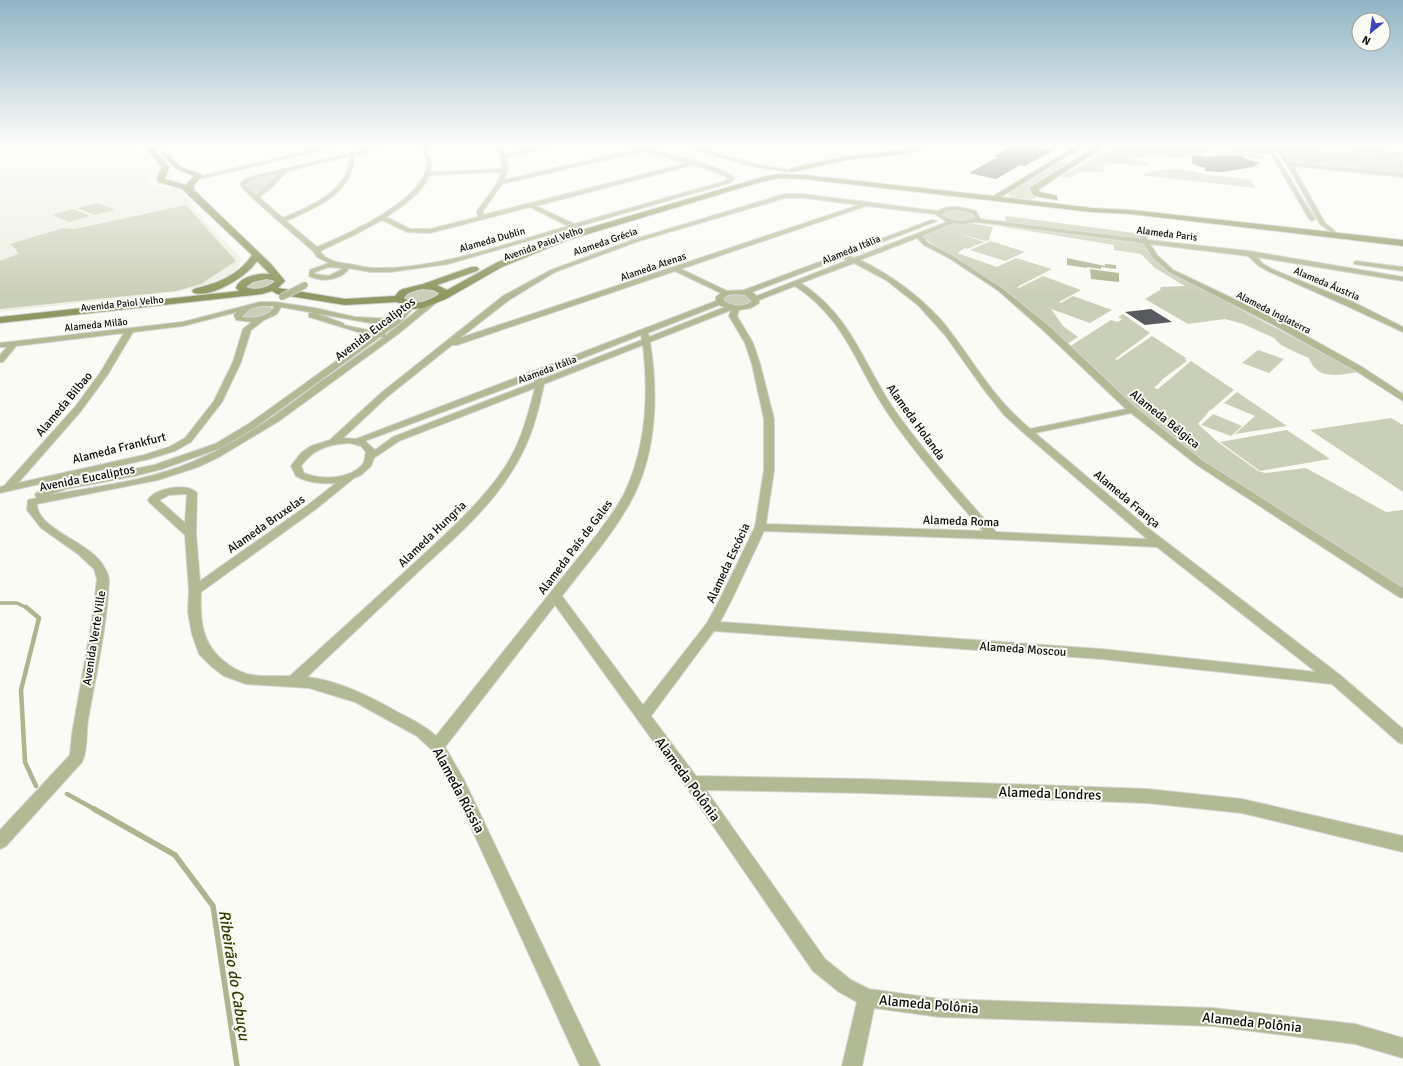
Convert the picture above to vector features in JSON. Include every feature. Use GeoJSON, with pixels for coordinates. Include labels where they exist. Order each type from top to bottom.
{"type":"FeatureCollection","features":[{"type":"Feature","properties":{"kind":"main road"},"geometry":{"type":"LineString","coordinates":[[195,196],[268,266],[278,280],[275,286],[252,292],[243,290],[241,286],[242,284]]}},
{"type":"Feature","properties":{"kind":"main road","name":"Avenida Paiol Velho"},"geometry":{"type":"LineString","coordinates":[[0,317],[208,294],[242,284],[256,278],[267,277],[296,286],[352,296],[376,295],[408,290],[456,277],[550,238],[697,196]]}},
{"type":"Feature","properties":{"kind":"main road","name":"Avenida Paiol Velho"},"geometry":{"type":"LineString","coordinates":[[411,305],[432,302],[501,264],[537,248],[590,230],[708,196]]}},
{"type":"Feature","properties":{"kind":"main road","name":"Avenida Paiol Velho"},"geometry":{"type":"LineString","coordinates":[[975,196],[995,198]]}},
{"type":"Feature","properties":{"kind":"main road","name":"Avenida Paiol Velho"},"geometry":{"type":"LineString","coordinates":[[977,196],[995,198]]}},
{"type":"Feature","properties":{"kind":"main road"},"geometry":{"type":"LineString","coordinates":[[995,198],[999,196]]}},
{"type":"Feature","properties":{"kind":"main road"},"geometry":{"type":"LineString","coordinates":[[1005,196],[1014,201]]}},
{"type":"Feature","properties":{"kind":"main road"},"geometry":{"type":"LineString","coordinates":[[1033,203],[1040,200],[1037,196]]}},
{"type":"Feature","properties":{"kind":"main road"},"geometry":{"type":"LineString","coordinates":[[1043,196],[1172,214],[1400,241]]}},
{"type":"Feature","properties":{"kind":"main road"},"geometry":{"type":"LineString","coordinates":[[995,198],[1033,203],[1319,227],[1332,231],[1400,241]]}},
{"type":"Feature","properties":{"kind":"main road"},"geometry":{"type":"LineString","coordinates":[[165,299],[206,289],[231,280],[250,267],[256,256]]}},
{"type":"Feature","properties":{"kind":"main road"},"geometry":{"type":"LineString","coordinates":[[256,278],[268,266]]}},
{"type":"Feature","properties":{"kind":"main road","name":"Avenida Paiol Velho"},"geometry":{"type":"LineString","coordinates":[[422,287],[441,289],[444,292],[442,297]]}},
{"type":"Feature","properties":{"kind":"main road"},"geometry":{"type":"LineString","coordinates":[[264,290],[290,292],[345,302],[399,299],[401,302],[411,305]]}},
{"type":"Feature","properties":{"kind":"main road"},"geometry":{"type":"LineString","coordinates":[[399,299],[402,293],[408,290]]}},
{"type":"Feature","properties":{"kind":"main road","name":"Avenida Paiol Velho"},"geometry":{"type":"LineString","coordinates":[[0,320],[252,292]]}},
{"type":"Feature","properties":{"kind":"street"},"geometry":{"type":"LineString","coordinates":[[253,196],[318,253],[346,268],[339,275]]}},
{"type":"Feature","properties":{"kind":"street"},"geometry":{"type":"LineString","coordinates":[[281,221],[318,204],[328,196]]}},
{"type":"Feature","properties":{"kind":"street"},"geometry":{"type":"LineString","coordinates":[[318,253],[382,218],[409,196]]}},
{"type":"Feature","properties":{"kind":"street"},"geometry":{"type":"LineString","coordinates":[[481,219],[480,211],[491,196]]}},
{"type":"Feature","properties":{"kind":"street"},"geometry":{"type":"LineString","coordinates":[[382,218],[416,232],[481,219],[571,196]]}},
{"type":"Feature","properties":{"kind":"street","name":"Alameda Dublin"},"geometry":{"type":"LineString","coordinates":[[339,265],[364,269],[394,270],[448,262],[679,196]]}},
{"type":"Feature","properties":{"kind":"street","name":"Alameda Grécia"},"geometry":{"type":"LineString","coordinates":[[332,442],[384,395],[506,298],[553,271],[593,255],[785,196],[803,196],[938,212],[946,209],[961,209],[974,212],[977,218]]}},
{"type":"Feature","properties":{"kind":"street"},"geometry":{"type":"LineString","coordinates":[[1298,196],[1314,223],[1319,227]]}},
{"type":"Feature","properties":{"kind":"street"},"geometry":{"type":"LineString","coordinates":[[1305,196],[1319,227]]}},
{"type":"Feature","properties":{"kind":"street","name":"Alameda Atenas"},"geometry":{"type":"LineString","coordinates":[[446,346],[867,204]]}},
{"type":"Feature","properties":{"kind":"street"},"geometry":{"type":"LineString","coordinates":[[532,206],[574,226]]}},
{"type":"Feature","properties":{"kind":"street"},"geometry":{"type":"LineString","coordinates":[[938,212],[938,214],[943,218],[955,221],[977,218]]}},
{"type":"Feature","properties":{"kind":"street","name":"Alameda Itália"},"geometry":{"type":"LineString","coordinates":[[744,293],[943,218]]}},
{"type":"Feature","properties":{"kind":"street","name":"Alameda Paris"},"geometry":{"type":"LineString","coordinates":[[977,218],[1248,252],[1334,260]]}},
{"type":"Feature","properties":{"kind":"street","name":"Alameda Itália"},"geometry":{"type":"LineString","coordinates":[[350,476],[366,466],[372,456],[396,439],[537,379],[645,337],[734,307],[749,306],[755,303],[756,299],[796,282],[955,221]]}},
{"type":"Feature","properties":{"kind":"street"},"geometry":{"type":"LineString","coordinates":[[918,235],[926,244]]}},
{"type":"Feature","properties":{"kind":"street"},"geometry":{"type":"LineString","coordinates":[[892,236],[926,244]]}},
{"type":"Feature","properties":{"kind":"street","name":"Alameda Inglaterra"},"geometry":{"type":"LineString","coordinates":[[1145,239],[1152,253],[1162,265],[1171,271],[1273,321],[1359,370],[1403,398]]}},
{"type":"Feature","properties":{"kind":"street","name":"Alameda Bélgica"},"geometry":{"type":"LineString","coordinates":[[926,244],[951,257],[1001,290],[1047,329],[1133,410],[1200,463],[1403,594]]}},
{"type":"Feature","properties":{"kind":"street","name":"Alameda Paris"},"geometry":{"type":"LineString","coordinates":[[1248,252],[1401,279]]}},
{"type":"Feature","properties":{"kind":"street","name":"Alameda Áustria"},"geometry":{"type":"LineString","coordinates":[[1248,252],[1261,265],[1272,271],[1350,304],[1403,330]]}},
{"type":"Feature","properties":{"kind":"street"},"geometry":{"type":"LineString","coordinates":[[317,277],[311,275],[315,268],[318,253]]}},
{"type":"Feature","properties":{"kind":"street","name":"Alameda França"},"geometry":{"type":"LineString","coordinates":[[841,256],[867,265],[903,289],[930,314],[996,400],[1011,417],[1160,543],[1335,679],[1403,738]]}},
{"type":"Feature","properties":{"kind":"street"},"geometry":{"type":"LineString","coordinates":[[1356,270],[1350,263],[1403,269]]}},
{"type":"Feature","properties":{"kind":"street"},"geometry":{"type":"LineString","coordinates":[[315,268],[328,265],[339,265]]}},
{"type":"Feature","properties":{"kind":"street","name":"Alameda Dublin"},"geometry":{"type":"LineString","coordinates":[[317,277],[326,278],[364,269]]}},
{"type":"Feature","properties":{"kind":"street"},"geometry":{"type":"LineString","coordinates":[[676,269],[726,294]]}},
{"type":"Feature","properties":{"kind":"street"},"geometry":{"type":"LineString","coordinates":[[277,301],[317,277]]}},
{"type":"Feature","properties":{"kind":"street","name":"Alameda Holanda"},"geometry":{"type":"LineString","coordinates":[[796,282],[820,301],[838,320],[849,336],[881,397],[914,442],[993,534]]}},
{"type":"Feature","properties":{"kind":"street"},"geometry":{"type":"LineString","coordinates":[[734,307],[720,302],[720,297],[726,294],[744,293],[752,295],[756,299]]}},
{"type":"Feature","properties":{"kind":"street"},"geometry":{"type":"LineString","coordinates":[[247,307],[239,312],[239,318],[245,323],[247,328],[278,308],[277,301]]}},
{"type":"Feature","properties":{"kind":"street"},"geometry":{"type":"LineString","coordinates":[[277,301],[370,321],[397,321]]}},
{"type":"Feature","properties":{"kind":"street","name":"Alameda Milão"},"geometry":{"type":"LineString","coordinates":[[194,322],[247,307],[277,301]]}},
{"type":"Feature","properties":{"kind":"street","name":"Avenida Eucaliptos"},"geometry":{"type":"LineString","coordinates":[[32,502],[75,492],[111,488],[171,474],[216,457],[252,435],[390,335],[432,302]]}},
{"type":"Feature","properties":{"kind":"street","name":"Alameda Itália"},"geometry":{"type":"LineString","coordinates":[[645,337],[720,302]]}},
{"type":"Feature","properties":{"kind":"street","name":"Avenida Eucaliptos"},"geometry":{"type":"LineString","coordinates":[[32,502],[42,494],[55,488],[135,474],[218,446],[253,425],[397,321],[411,305]]}},
{"type":"Feature","properties":{"kind":"street","name":"Alameda Escócia"},"geometry":{"type":"LineString","coordinates":[[643,716],[711,626],[725,601],[760,527],[769,470],[769,419],[756,364],[749,343],[733,316],[734,307]]}},
{"type":"Feature","properties":{"kind":"street"},"geometry":{"type":"LineString","coordinates":[[266,317],[287,313],[304,313],[357,331],[390,335]]}},
{"type":"Feature","properties":{"kind":"street","name":"Alameda Milão"},"geometry":{"type":"LineString","coordinates":[[0,345],[194,322],[239,318],[250,320],[266,317]]}},
{"type":"Feature","properties":{"kind":"street"},"geometry":{"type":"LineString","coordinates":[[357,331],[370,321]]}},
{"type":"Feature","properties":{"kind":"street","name":"Alameda Frankfurt"},"geometry":{"type":"LineString","coordinates":[[4,489],[146,457],[172,449],[188,440],[218,402],[237,362],[247,328]]}},
{"type":"Feature","properties":{"kind":"street","name":"Alameda Bilbao"},"geometry":{"type":"LineString","coordinates":[[4,489],[78,409],[104,374],[130,330]]}},
{"type":"Feature","properties":{"kind":"street","name":"Alameda País de Gales"},"geometry":{"type":"LineString","coordinates":[[437,746],[602,536],[622,508],[636,478],[647,436],[651,399],[645,337]]}},
{"type":"Feature","properties":{"kind":"street"},"geometry":{"type":"LineString","coordinates":[[0,360],[14,343]]}},
{"type":"Feature","properties":{"kind":"street","name":"Alameda Itália"},"geometry":{"type":"LineString","coordinates":[[358,441],[379,432],[537,379]]}},
{"type":"Feature","properties":{"kind":"street","name":"Alameda Hungria"},"geometry":{"type":"LineString","coordinates":[[294,681],[461,526],[489,495],[510,467],[523,443],[531,422],[537,379]]}},
{"type":"Feature","properties":{"kind":"street"},"geometry":{"type":"LineString","coordinates":[[1028,432],[1133,410]]}},
{"type":"Feature","properties":{"kind":"street"},"geometry":{"type":"LineString","coordinates":[[350,476],[326,482],[305,479],[299,475],[297,469],[298,462],[311,450],[332,442],[358,441],[369,447],[372,456]]}},
{"type":"Feature","properties":{"kind":"street","name":"Alameda Bruxelas"},"geometry":{"type":"LineString","coordinates":[[195,590],[312,507],[350,476]]}},
{"type":"Feature","properties":{"kind":"street","name":"Avenida Verte Ville"},"geometry":{"type":"LineString","coordinates":[[0,841],[77,758],[78,734],[98,621],[103,578],[99,567],[82,551],[45,526],[38,519],[32,510],[32,502]]}},
{"type":"Feature","properties":{"kind":"street","name":"Alameda Roma"},"geometry":{"type":"LineString","coordinates":[[760,527],[993,534],[1160,543]]}},
{"type":"Feature","properties":{"kind":"street","name":"Alameda Rússia"},"geometry":{"type":"LineString","coordinates":[[190,534],[195,590],[194,612],[198,634],[204,650],[217,663],[229,672],[246,679],[294,681],[326,687],[360,698],[422,732],[437,746],[459,785],[590,1066]]}},
{"type":"Feature","properties":{"kind":"street","name":"Alameda Polônia"},"geometry":{"type":"LineString","coordinates":[[555,596],[692,783],[819,965],[845,986],[867,998],[940,1008],[1214,1017],[1355,1034],[1403,1048]]}},
{"type":"Feature","properties":{"kind":"street","name":"Alameda Moscou"},"geometry":{"type":"LineString","coordinates":[[711,626],[1137,657],[1237,666],[1335,679]]}},
{"type":"Feature","properties":{"kind":"street","name":"Alameda Londres"},"geometry":{"type":"LineString","coordinates":[[692,783],[864,786],[1147,796],[1242,806],[1403,844]]}},
{"type":"Feature","properties":{"kind":"street"},"geometry":{"type":"LineString","coordinates":[[852,1066],[867,998]]}},
{"type":"Feature","properties":{"kind":"shaded area"},"geometry":{"type":"Polygon","coordinates":[[[0,196],[185,196],[205,221],[242,259],[234,273],[203,286],[177,292],[0,312],[0,196]]]}},
{"type":"Feature","properties":{"kind":"shaded area"},"geometry":{"type":"Polygon","coordinates":[[[1009,196],[1034,196],[1036,198],[1021,200],[1009,196]]]}},
{"type":"Feature","properties":{"kind":"shaded area"},"geometry":{"type":"Polygon","coordinates":[[[98,203],[115,210],[94,215],[77,208],[98,203]]]}},
{"type":"Feature","properties":{"kind":"shaded area"},"geometry":{"type":"Polygon","coordinates":[[[186,205],[236,261],[201,284],[176,291],[0,309],[0,261],[18,254],[16,249],[10,244],[63,228],[75,229],[186,205]]]}},
{"type":"Feature","properties":{"kind":"shaded area"},"geometry":{"type":"Polygon","coordinates":[[[73,209],[90,216],[69,222],[52,215],[73,209]]]}},
{"type":"Feature","properties":{"kind":"shaded area"},"geometry":{"type":"Polygon","coordinates":[[[955,209],[970,212],[974,218],[970,220],[958,221],[949,219],[942,215],[943,211],[955,209]]]}},
{"type":"Feature","properties":{"kind":"shaded area"},"geometry":{"type":"Polygon","coordinates":[[[1006,216],[1142,234],[1145,249],[1163,268],[1358,372],[1336,375],[1323,373],[1317,370],[1309,358],[1281,345],[1274,338],[1243,324],[1225,319],[1188,324],[1145,299],[1160,290],[1161,287],[1185,286],[1155,268],[1141,254],[1114,250],[1114,245],[1005,227],[1006,216]]]}},
{"type":"Feature","properties":{"kind":"shaded area"},"geometry":{"type":"Polygon","coordinates":[[[969,223],[993,227],[989,238],[990,240],[985,241],[958,233],[984,242],[967,249],[965,248],[957,253],[997,267],[1016,258],[1052,269],[1017,287],[1019,288],[1043,276],[1081,290],[1059,302],[1061,303],[1073,296],[1112,310],[1090,323],[1051,309],[1063,326],[1078,337],[1067,344],[1008,292],[922,237],[923,235],[952,224],[969,223]]]}},
{"type":"Feature","properties":{"kind":"shaded area"},"geometry":{"type":"Polygon","coordinates":[[[991,241],[1025,252],[1005,261],[970,250],[991,241]]]}},
{"type":"Feature","properties":{"kind":"shaded area"},"geometry":{"type":"Polygon","coordinates":[[[1067,258],[1105,266],[1105,264],[1116,265],[1116,269],[1101,267],[1101,269],[1087,268],[1067,265],[1067,258]]]}},
{"type":"Feature","properties":{"kind":"shaded area"},"geometry":{"type":"Polygon","coordinates":[[[1090,269],[1119,273],[1119,282],[1091,279],[1090,269]]]}},
{"type":"Feature","properties":{"kind":"shaded area"},"geometry":{"type":"Polygon","coordinates":[[[258,279],[272,279],[276,282],[269,288],[248,290],[244,285],[258,279]]]}},
{"type":"Feature","properties":{"kind":"shaded area"},"geometry":{"type":"Polygon","coordinates":[[[420,289],[435,291],[439,295],[417,304],[404,301],[403,296],[409,292],[420,289]]]}},
{"type":"Feature","properties":{"kind":"shaded area"},"geometry":{"type":"Polygon","coordinates":[[[735,294],[747,296],[751,299],[747,303],[737,306],[724,301],[725,297],[735,294]]]}},
{"type":"Feature","properties":{"kind":"shaded area"},"geometry":{"type":"Polygon","coordinates":[[[260,306],[269,306],[273,309],[263,316],[255,318],[242,316],[246,310],[260,306]]]}},
{"type":"Feature","properties":{"kind":"shaded area"},"geometry":{"type":"Polygon","coordinates":[[[1123,314],[1150,333],[1115,359],[1117,360],[1152,336],[1186,358],[1185,360],[1187,361],[1164,378],[1154,388],[1158,389],[1191,361],[1234,390],[1211,410],[1205,408],[1210,410],[1198,424],[1219,443],[1258,471],[1265,473],[1306,468],[1386,512],[1403,510],[1403,588],[1214,468],[1132,406],[1069,347],[1111,320],[1118,322],[1122,319],[1118,317],[1123,314]]]}},
{"type":"Feature","properties":{"kind":"shaded area"},"geometry":{"type":"Polygon","coordinates":[[[1258,350],[1284,359],[1269,373],[1242,363],[1258,350]]]}},
{"type":"Feature","properties":{"kind":"shaded area"},"geometry":{"type":"Polygon","coordinates":[[[1237,392],[1287,426],[1235,434],[1255,416],[1224,403],[1237,392]]]}},
{"type":"Feature","properties":{"kind":"shaded area"},"geometry":{"type":"Polygon","coordinates":[[[1213,414],[1242,426],[1231,436],[1201,425],[1213,414]]]}},
{"type":"Feature","properties":{"kind":"shaded area"},"geometry":{"type":"Polygon","coordinates":[[[1391,418],[1403,425],[1403,492],[1310,430],[1391,418]]]}},
{"type":"Feature","properties":{"kind":"shaded area"},"geometry":{"type":"Polygon","coordinates":[[[1287,430],[1330,459],[1260,471],[1220,442],[1287,430]]]}},
{"type":"Feature","properties":{"kind":"building"},"geometry":{"type":"Polygon","coordinates":[[[1151,309],[1172,322],[1145,325],[1125,312],[1151,309]]]}},
{"type":"Feature","properties":{"kind":"waterway","name":"Ribeirão do Cabuçu"},"geometry":{"type":"LineString","coordinates":[[0,603],[17,603],[27,608]]}},
{"type":"Feature","properties":{"kind":"waterway","name":"Ribeirão do Cabuçu"},"geometry":{"type":"LineString","coordinates":[[26,607],[39,618],[21,690],[25,762],[36,786]]}},
{"type":"Feature","properties":{"kind":"waterway","name":"Ribeirão do Cabuçu"},"geometry":{"type":"LineString","coordinates":[[67,794],[96,810]]}},
{"type":"Feature","properties":{"kind":"waterway","name":"Ribeirão do Cabuçu"},"geometry":{"type":"LineString","coordinates":[[94,809],[175,855],[213,906],[237,1066]]}}]}
